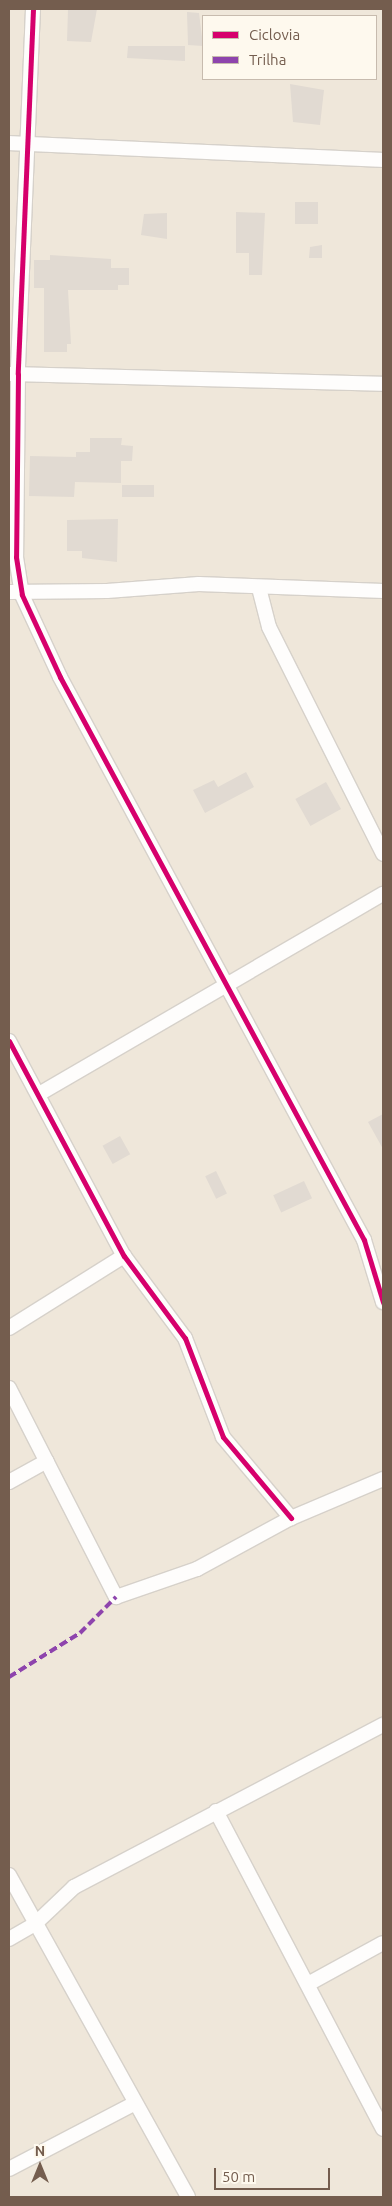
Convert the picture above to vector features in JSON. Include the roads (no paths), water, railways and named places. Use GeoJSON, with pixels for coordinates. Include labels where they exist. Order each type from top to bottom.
{"type":"FeatureCollection","features":[{"type":"Feature","properties":{"kind":"street"},"geometry":{"type":"LineString","coordinates":[[33,9],[14,374],[15,593],[226,988],[293,1102],[364,1240],[383,1302]]}},
{"type":"Feature","properties":{"kind":"street"},"geometry":{"type":"LineString","coordinates":[[9,143],[27,142],[383,160]]}},
{"type":"Feature","properties":{"kind":"street"},"geometry":{"type":"LineString","coordinates":[[14,374],[383,384]]}},
{"type":"Feature","properties":{"kind":"street"},"geometry":{"type":"LineString","coordinates":[[15,593],[199,584],[259,588],[383,591]]}},
{"type":"Feature","properties":{"kind":"street"},"geometry":{"type":"LineString","coordinates":[[259,588],[269,627],[383,854]]}},
{"type":"Feature","properties":{"kind":"street"},"geometry":{"type":"LineString","coordinates":[[38,1094],[226,988],[383,894]]}},
{"type":"Feature","properties":{"kind":"street"},"geometry":{"type":"LineString","coordinates":[[9,1041],[124,1256],[185,1338],[223,1437],[291,1518]]}},
{"type":"Feature","properties":{"kind":"street"},"geometry":{"type":"LineString","coordinates":[[9,1328],[124,1256]]}},
{"type":"Feature","properties":{"kind":"street"},"geometry":{"type":"LineString","coordinates":[[9,1388],[116,1597],[197,1569],[291,1518],[366,1482],[383,1479]]}},
{"type":"Feature","properties":{"kind":"street"},"geometry":{"type":"LineString","coordinates":[[9,1482],[47,1461]]}},
{"type":"Feature","properties":{"kind":"street"},"geometry":{"type":"LineString","coordinates":[[9,1939],[35,1924],[74,1887],[383,1725]]}},
{"type":"Feature","properties":{"kind":"street"},"geometry":{"type":"LineString","coordinates":[[216,1811],[383,2129]]}},
{"type":"Feature","properties":{"kind":"street"},"geometry":{"type":"LineString","coordinates":[[9,1875],[188,2197]]}},
{"type":"Feature","properties":{"kind":"street"},"geometry":{"type":"LineString","coordinates":[[308,1984],[383,1943]]}},
{"type":"Feature","properties":{"kind":"street"},"geometry":{"type":"LineString","coordinates":[[9,2169],[135,2103]]}}]}
